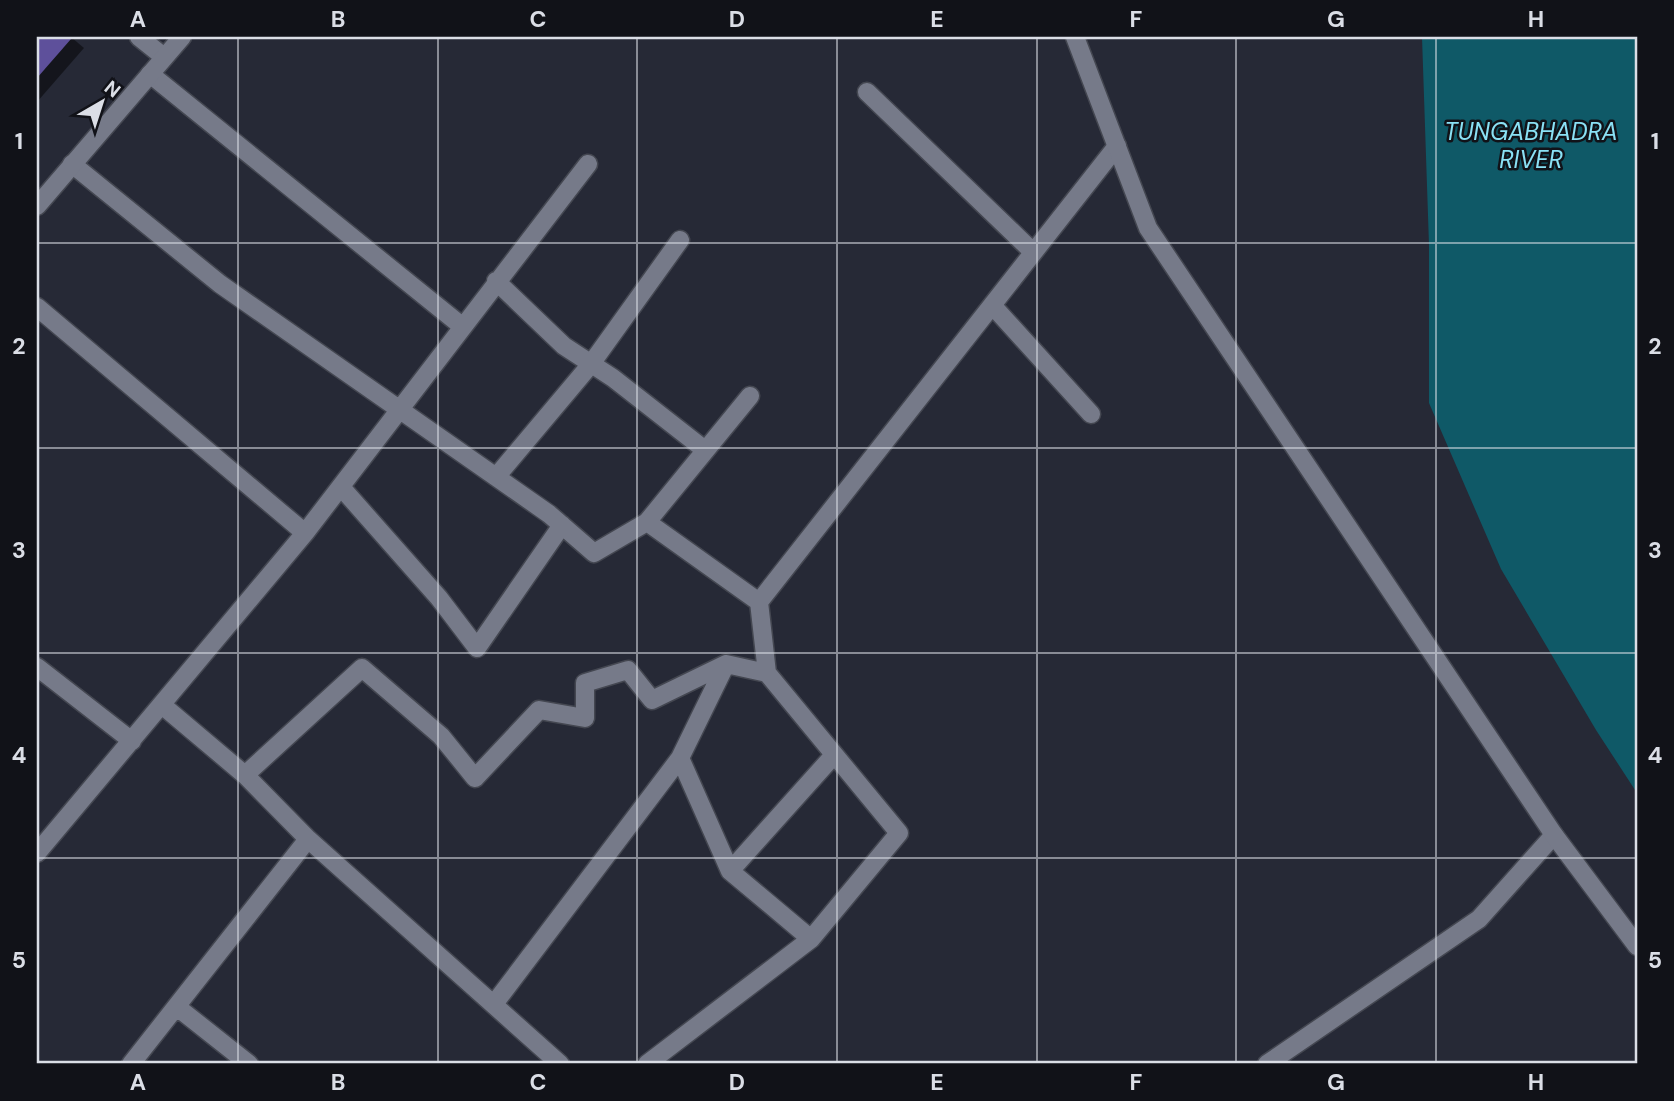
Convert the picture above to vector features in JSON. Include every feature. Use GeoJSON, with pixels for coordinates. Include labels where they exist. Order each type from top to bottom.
{"type":"FeatureCollection","features":[{"type":"Feature","properties":{"kind":"street"},"geometry":{"type":"LineString","coordinates":[[139,37],[164,57]]}},
{"type":"Feature","properties":{"kind":"street"},"geometry":{"type":"LineString","coordinates":[[37,206],[181,37]]}},
{"type":"Feature","properties":{"kind":"street"},"geometry":{"type":"LineString","coordinates":[[1075,37],[1147,228],[1554,835],[1637,946]]}},
{"type":"Feature","properties":{"kind":"street"},"geometry":{"type":"LineString","coordinates":[[150,74],[463,327]]}},
{"type":"Feature","properties":{"kind":"street"},"geometry":{"type":"LineString","coordinates":[[867,92],[1033,252]]}},
{"type":"Feature","properties":{"kind":"street"},"geometry":{"type":"LineString","coordinates":[[647,1064],[811,939],[899,833],[767,673],[759,602],[1116,146]]}},
{"type":"Feature","properties":{"kind":"street"},"geometry":{"type":"LineString","coordinates":[[72,164],[220,284],[397,411],[496,477],[562,525],[594,553],[647,523],[750,396]]}},
{"type":"Feature","properties":{"kind":"street"},"geometry":{"type":"LineString","coordinates":[[37,853],[305,533],[588,164]]}},
{"type":"Feature","properties":{"kind":"street"},"geometry":{"type":"LineString","coordinates":[[496,477],[591,364],[680,240]]}},
{"type":"Feature","properties":{"kind":"street"},"geometry":{"type":"LineString","coordinates":[[496,281],[564,346],[705,450]]}},
{"type":"Feature","properties":{"kind":"street"},"geometry":{"type":"LineString","coordinates":[[992,305],[1091,414]]}},
{"type":"Feature","properties":{"kind":"street"},"geometry":{"type":"LineString","coordinates":[[37,307],[305,533]]}},
{"type":"Feature","properties":{"kind":"street"},"geometry":{"type":"LineString","coordinates":[[341,487],[439,598],[477,648],[562,525]]}},
{"type":"Feature","properties":{"kind":"street"},"geometry":{"type":"LineString","coordinates":[[647,523],[759,602]]}},
{"type":"Feature","properties":{"kind":"street"},"geometry":{"type":"LineString","coordinates":[[245,775],[362,668],[441,736],[475,778],[539,710],[585,718],[585,683],[628,670],[652,700],[726,664],[767,673]]}},
{"type":"Feature","properties":{"kind":"street"},"geometry":{"type":"LineString","coordinates":[[495,1004],[680,758],[726,664]]}},
{"type":"Feature","properties":{"kind":"street"},"geometry":{"type":"LineString","coordinates":[[37,667],[132,741]]}},
{"type":"Feature","properties":{"kind":"street"},"geometry":{"type":"LineString","coordinates":[[162,705],[245,775],[308,839],[560,1064]]}},
{"type":"Feature","properties":{"kind":"street"},"geometry":{"type":"LineString","coordinates":[[730,871],[834,755]]}},
{"type":"Feature","properties":{"kind":"street"},"geometry":{"type":"LineString","coordinates":[[680,758],[730,871],[811,939]]}},
{"type":"Feature","properties":{"kind":"street"},"geometry":{"type":"LineString","coordinates":[[1267,1064],[1479,919],[1554,835]]}},
{"type":"Feature","properties":{"kind":"street"},"geometry":{"type":"LineString","coordinates":[[131,1064],[308,839]]}},
{"type":"Feature","properties":{"kind":"street"},"geometry":{"type":"LineString","coordinates":[[177,1007],[249,1064]]}},
{"type":"Feature","properties":{"kind":"water","name":"TUNGABHADRA RIVER"},"geometry":{"type":"Polygon","coordinates":[[[1422,37],[1637,37],[1637,793],[1596,730],[1501,569],[1429,403],[1429,245],[1422,37]]]}},
{"type":"Feature","properties":{"kind":"building"},"geometry":{"type":"Polygon","coordinates":[[[37,37],[71,39],[37,78],[37,37]]]}}]}
